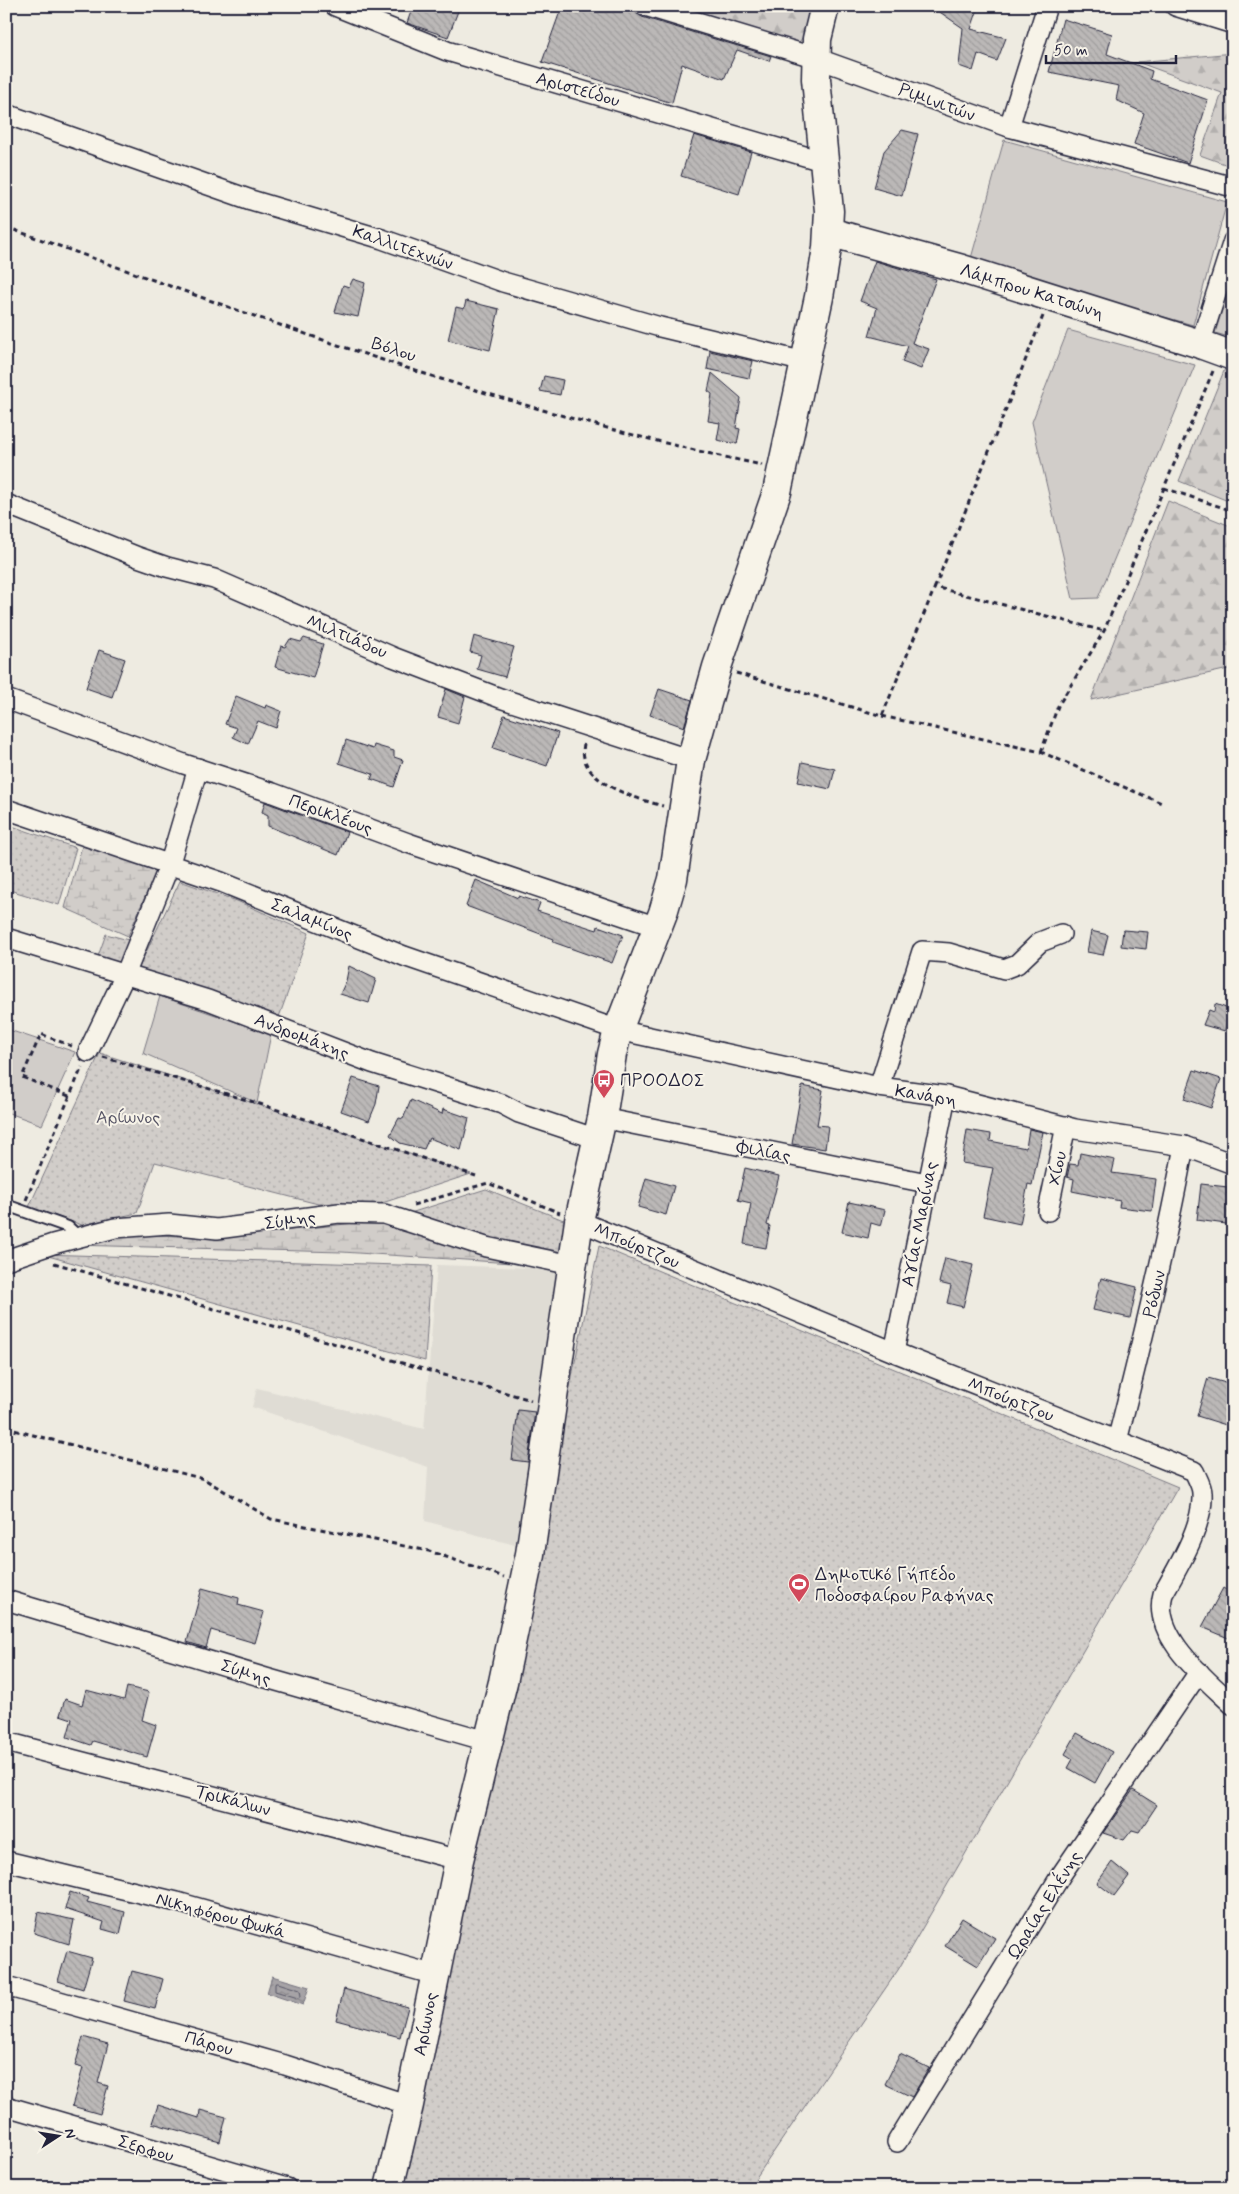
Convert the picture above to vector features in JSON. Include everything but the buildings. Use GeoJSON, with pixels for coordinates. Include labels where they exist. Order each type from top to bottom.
{"type":"FeatureCollection","features":[{"type":"Feature","properties":{"kind":"street","name":"Αριστείδου"},"geometry":{"type":"LineString","coordinates":[[335,6],[447,51],[825,162]]}},
{"type":"Feature","properties":{"kind":"street","name":"Ριμινιτών"},"geometry":{"type":"LineString","coordinates":[[645,6],[816,58],[1009,127],[1233,187]]}},
{"type":"Feature","properties":{"kind":"street","name":"Αρίωνος"},"geometry":{"type":"LineString","coordinates":[[389,2188],[409,2105],[459,1860],[503,1682],[524,1584],[535,1526],[579,1220],[599,1129],[612,1054],[618,1030],[674,879],[691,760],[717,667],[770,514],[782,469],[823,280],[828,232],[829,197],[818,106],[816,58],[817,40],[825,6]]}},
{"type":"Feature","properties":{"kind":"street"},"geometry":{"type":"LineString","coordinates":[[1009,127],[1047,6]]}},
{"type":"Feature","properties":{"kind":"street"},"geometry":{"type":"LineString","coordinates":[[1175,6],[1233,24]]}},
{"type":"Feature","properties":{"kind":"street","name":"Καλλιτεχνών"},"geometry":{"type":"LineString","coordinates":[[6,114],[251,200],[382,238],[504,282],[660,327],[806,362]]}},
{"type":"Feature","properties":{"kind":"street","name":"Λάμπρου Κατσώνη"},"geometry":{"type":"LineString","coordinates":[[828,232],[962,269],[1218,351]]}},
{"type":"Feature","properties":{"kind":"street"},"geometry":{"type":"LineString","coordinates":[[1218,351],[1233,241]]}},
{"type":"Feature","properties":{"kind":"street","name":"Μιλτιάδου"},"geometry":{"type":"LineString","coordinates":[[6,504],[167,567],[214,579],[393,657],[500,698],[691,760]]}},
{"type":"Feature","properties":{"kind":"street","name":"Περικλέους"},"geometry":{"type":"LineString","coordinates":[[6,699],[198,768],[657,927]]}},
{"type":"Feature","properties":{"kind":"street"},"geometry":{"type":"LineString","coordinates":[[88,1052],[125,974],[169,866],[198,768]]}},
{"type":"Feature","properties":{"kind":"street","name":"Σαλαμίνος"},"geometry":{"type":"LineString","coordinates":[[6,809],[169,866],[221,882],[404,956],[531,1002],[618,1030]]}},
{"type":"Feature","properties":{"kind":"street"},"geometry":{"type":"LineString","coordinates":[[879,1087],[922,951],[948,953],[1004,969],[1017,964],[1040,942],[1061,934]]}},
{"type":"Feature","properties":{"kind":"street","name":"Ανδρομάχης"},"geometry":{"type":"LineString","coordinates":[[6,938],[208,1000],[372,1063],[502,1104],[519,1113],[599,1129]]}},
{"type":"Feature","properties":{"kind":"street","name":"Κανάρη"},"geometry":{"type":"LineString","coordinates":[[618,1030],[879,1087],[946,1096],[1075,1129],[1184,1146],[1233,1164]]}},
{"type":"Feature","properties":{"kind":"street","name":"Αγίας Μαρίνας"},"geometry":{"type":"LineString","coordinates":[[894,1352],[946,1096]]}},
{"type":"Feature","properties":{"kind":"street","name":"Χίου"},"geometry":{"type":"LineString","coordinates":[[1048,1211],[1066,1126]]}},
{"type":"Feature","properties":{"kind":"street","name":"Φιλίας"},"geometry":{"type":"LineString","coordinates":[[599,1129],[927,1183]]}},
{"type":"Feature","properties":{"kind":"street","name":"Ρόδων"},"geometry":{"type":"LineString","coordinates":[[1117,1441],[1152,1306],[1184,1146]]}},
{"type":"Feature","properties":{"kind":"street","name":"Σύμης"},"geometry":{"type":"LineString","coordinates":[[15,1257],[115,1228],[169,1224],[217,1229],[339,1213],[384,1214],[486,1247],[572,1265]]}},
{"type":"Feature","properties":{"kind":"street","name":"Μπούρτζου"},"geometry":{"type":"LineString","coordinates":[[579,1220],[894,1352],[1194,1471],[1202,1491],[1202,1505],[1192,1537],[1161,1604],[1161,1615],[1172,1640],[1199,1672],[1233,1705]]}},
{"type":"Feature","properties":{"kind":"street","name":"Σύμης"},"geometry":{"type":"LineString","coordinates":[[6,1600],[266,1678],[487,1741]]}},
{"type":"Feature","properties":{"kind":"street","name":"Ωραίας Ελένης"},"geometry":{"type":"LineString","coordinates":[[897,2142],[1062,1875],[1199,1672]]}},
{"type":"Feature","properties":{"kind":"street","name":"Τρικάλων"},"geometry":{"type":"LineString","coordinates":[[6,1742],[459,1860]]}},
{"type":"Feature","properties":{"kind":"street","name":"Νικηφόρου Φωκά"},"geometry":{"type":"LineString","coordinates":[[6,1861],[177,1902],[435,1975]]}},
{"type":"Feature","properties":{"kind":"street","name":"Πάρου"},"geometry":{"type":"LineString","coordinates":[[6,1986],[285,2065],[409,2105]]}},
{"type":"Feature","properties":{"kind":"street","name":"Σερφου"},"geometry":{"type":"LineString","coordinates":[[6,2106],[287,2188]]}},
{"type":"Feature","properties":{"kind":"lane"},"geometry":{"type":"LineString","coordinates":[[6,1204],[68,1227],[79,1237]]}},
{"type":"Feature","properties":{"kind":"path","name":"Βόλου"},"geometry":{"type":"LineString","coordinates":[[6,227],[343,347],[474,390],[612,429],[782,469]]}},
{"type":"Feature","properties":{"kind":"path"},"geometry":{"type":"LineString","coordinates":[[882,716],[1051,297]]}},
{"type":"Feature","properties":{"kind":"path"},"geometry":{"type":"LineString","coordinates":[[1041,752],[1058,706],[1104,631],[1164,488],[1218,351]]}},
{"type":"Feature","properties":{"kind":"path"},"geometry":{"type":"LineString","coordinates":[[1164,488],[1233,510]]}},
{"type":"Feature","properties":{"kind":"path"},"geometry":{"type":"LineString","coordinates":[[935,587],[1104,631]]}},
{"type":"Feature","properties":{"kind":"path"},"geometry":{"type":"LineString","coordinates":[[717,667],[882,716],[1041,752],[1164,804]]}},
{"type":"Feature","properties":{"kind":"path"},"geometry":{"type":"LineString","coordinates":[[588,726],[582,754],[589,770],[600,780],[606,785],[641,800],[684,810]]}},
{"type":"Feature","properties":{"kind":"path"},"geometry":{"type":"LineString","coordinates":[[69,1096],[22,1077],[41,1034],[88,1052],[257,1103],[476,1176]]}},
{"type":"Feature","properties":{"kind":"path"},"geometry":{"type":"LineString","coordinates":[[22,1210],[88,1052]]}},
{"type":"Feature","properties":{"kind":"path"},"geometry":{"type":"LineString","coordinates":[[384,1214],[488,1183],[579,1220]]}},
{"type":"Feature","properties":{"kind":"path"},"geometry":{"type":"LineString","coordinates":[[15,1257],[553,1406]]}},
{"type":"Feature","properties":{"kind":"path"},"geometry":{"type":"LineString","coordinates":[[6,1428],[204,1479],[271,1519],[429,1551],[524,1584]]}},
{"type":"Feature","properties":{"kind":"shaded area"},"geometry":{"type":"Polygon","coordinates":[[[437,1265],[561,1269],[526,1548],[425,1521],[428,1467],[252,1407],[257,1388],[424,1429],[437,1265]]]}},
{"type":"Feature","properties":{"kind":"green space"},"geometry":{"type":"Polygon","coordinates":[[[667,6],[810,6],[804,35],[798,44],[667,6]]]}},
{"type":"Feature","properties":{"kind":"green space"},"geometry":{"type":"Polygon","coordinates":[[[1233,53],[1233,167],[1200,155],[1222,93],[1137,62],[1233,53]]]}},
{"type":"Feature","properties":{"kind":"green space"},"geometry":{"type":"Polygon","coordinates":[[[1004,140],[1227,202],[1193,325],[970,262],[1004,140]]]}},
{"type":"Feature","properties":{"kind":"green space"},"geometry":{"type":"Polygon","coordinates":[[[1233,275],[1233,338],[1215,333],[1233,275]]]}},
{"type":"Feature","properties":{"kind":"green space"},"geometry":{"type":"Polygon","coordinates":[[[1068,330],[1195,365],[1098,598],[1073,599],[1032,422],[1068,330]]]}},
{"type":"Feature","properties":{"kind":"green space"},"geometry":{"type":"Polygon","coordinates":[[[1228,361],[1233,363],[1233,503],[1179,481],[1228,361]]]}},
{"type":"Feature","properties":{"kind":"green space"},"geometry":{"type":"Polygon","coordinates":[[[1168,501],[1233,527],[1233,668],[1091,700],[1168,501]]]}},
{"type":"Feature","properties":{"kind":"green space"},"geometry":{"type":"Polygon","coordinates":[[[6,824],[76,848],[59,905],[6,889],[6,824]]]}},
{"type":"Feature","properties":{"kind":"green space"},"geometry":{"type":"Polygon","coordinates":[[[82,846],[157,869],[128,936],[65,908],[82,846]]]}},
{"type":"Feature","properties":{"kind":"green space"},"geometry":{"type":"Polygon","coordinates":[[[180,881],[237,901],[309,933],[279,1017],[138,969],[180,881]]]}},
{"type":"Feature","properties":{"kind":"green space"},"geometry":{"type":"Polygon","coordinates":[[[106,934],[132,941],[121,967],[97,959],[106,934]]]}},
{"type":"Feature","properties":{"kind":"green space"},"geometry":{"type":"Polygon","coordinates":[[[160,996],[271,1034],[257,1103],[143,1053],[160,996]]]}},
{"type":"Feature","properties":{"kind":"green space"},"geometry":{"type":"Polygon","coordinates":[[[6,1029],[75,1052],[42,1125],[6,1112],[6,1029]]]}},
{"type":"Feature","properties":{"kind":"green space","name":"Αρίωνος"},"geometry":{"type":"Polygon","coordinates":[[[100,1053],[471,1174],[379,1204],[318,1204],[155,1162],[137,1213],[82,1225],[29,1207],[100,1053]]]}},
{"type":"Feature","properties":{"kind":"green space"},"geometry":{"type":"Polygon","coordinates":[[[486,1189],[566,1221],[559,1255],[478,1239],[404,1215],[486,1189]]]}},
{"type":"Feature","properties":{"kind":"green space"},"geometry":{"type":"Polygon","coordinates":[[[382,1220],[512,1263],[342,1252],[72,1245],[139,1234],[219,1238],[382,1220]]]}},
{"type":"Feature","properties":{"kind":"green space"},"geometry":{"type":"Polygon","coordinates":[[[599,1246],[1178,1487],[898,1970],[749,2188],[404,2188],[599,1246]]]}},
{"type":"Feature","properties":{"kind":"green space"},"geometry":{"type":"Polygon","coordinates":[[[41,1254],[431,1266],[425,1361],[41,1254]]]}},
{"type":"Feature","properties":{"kind":"water"},"geometry":{"type":"Polygon","coordinates":[[[272,1976],[309,1987],[303,2005],[267,1993],[272,1976]]]}},
{"type":"Feature","properties":{"kind":"place","name":"ΠΡΟΟΔΟΣ"},"geometry":{"type":"Point","coordinates":[604,1099]}},
{"type":"Feature","properties":{"kind":"place","name":"Δημοτικό Γήπεδο Ποδοσφαίρου Ραφήνας"},"geometry":{"type":"Point","coordinates":[799,1603]}}]}
